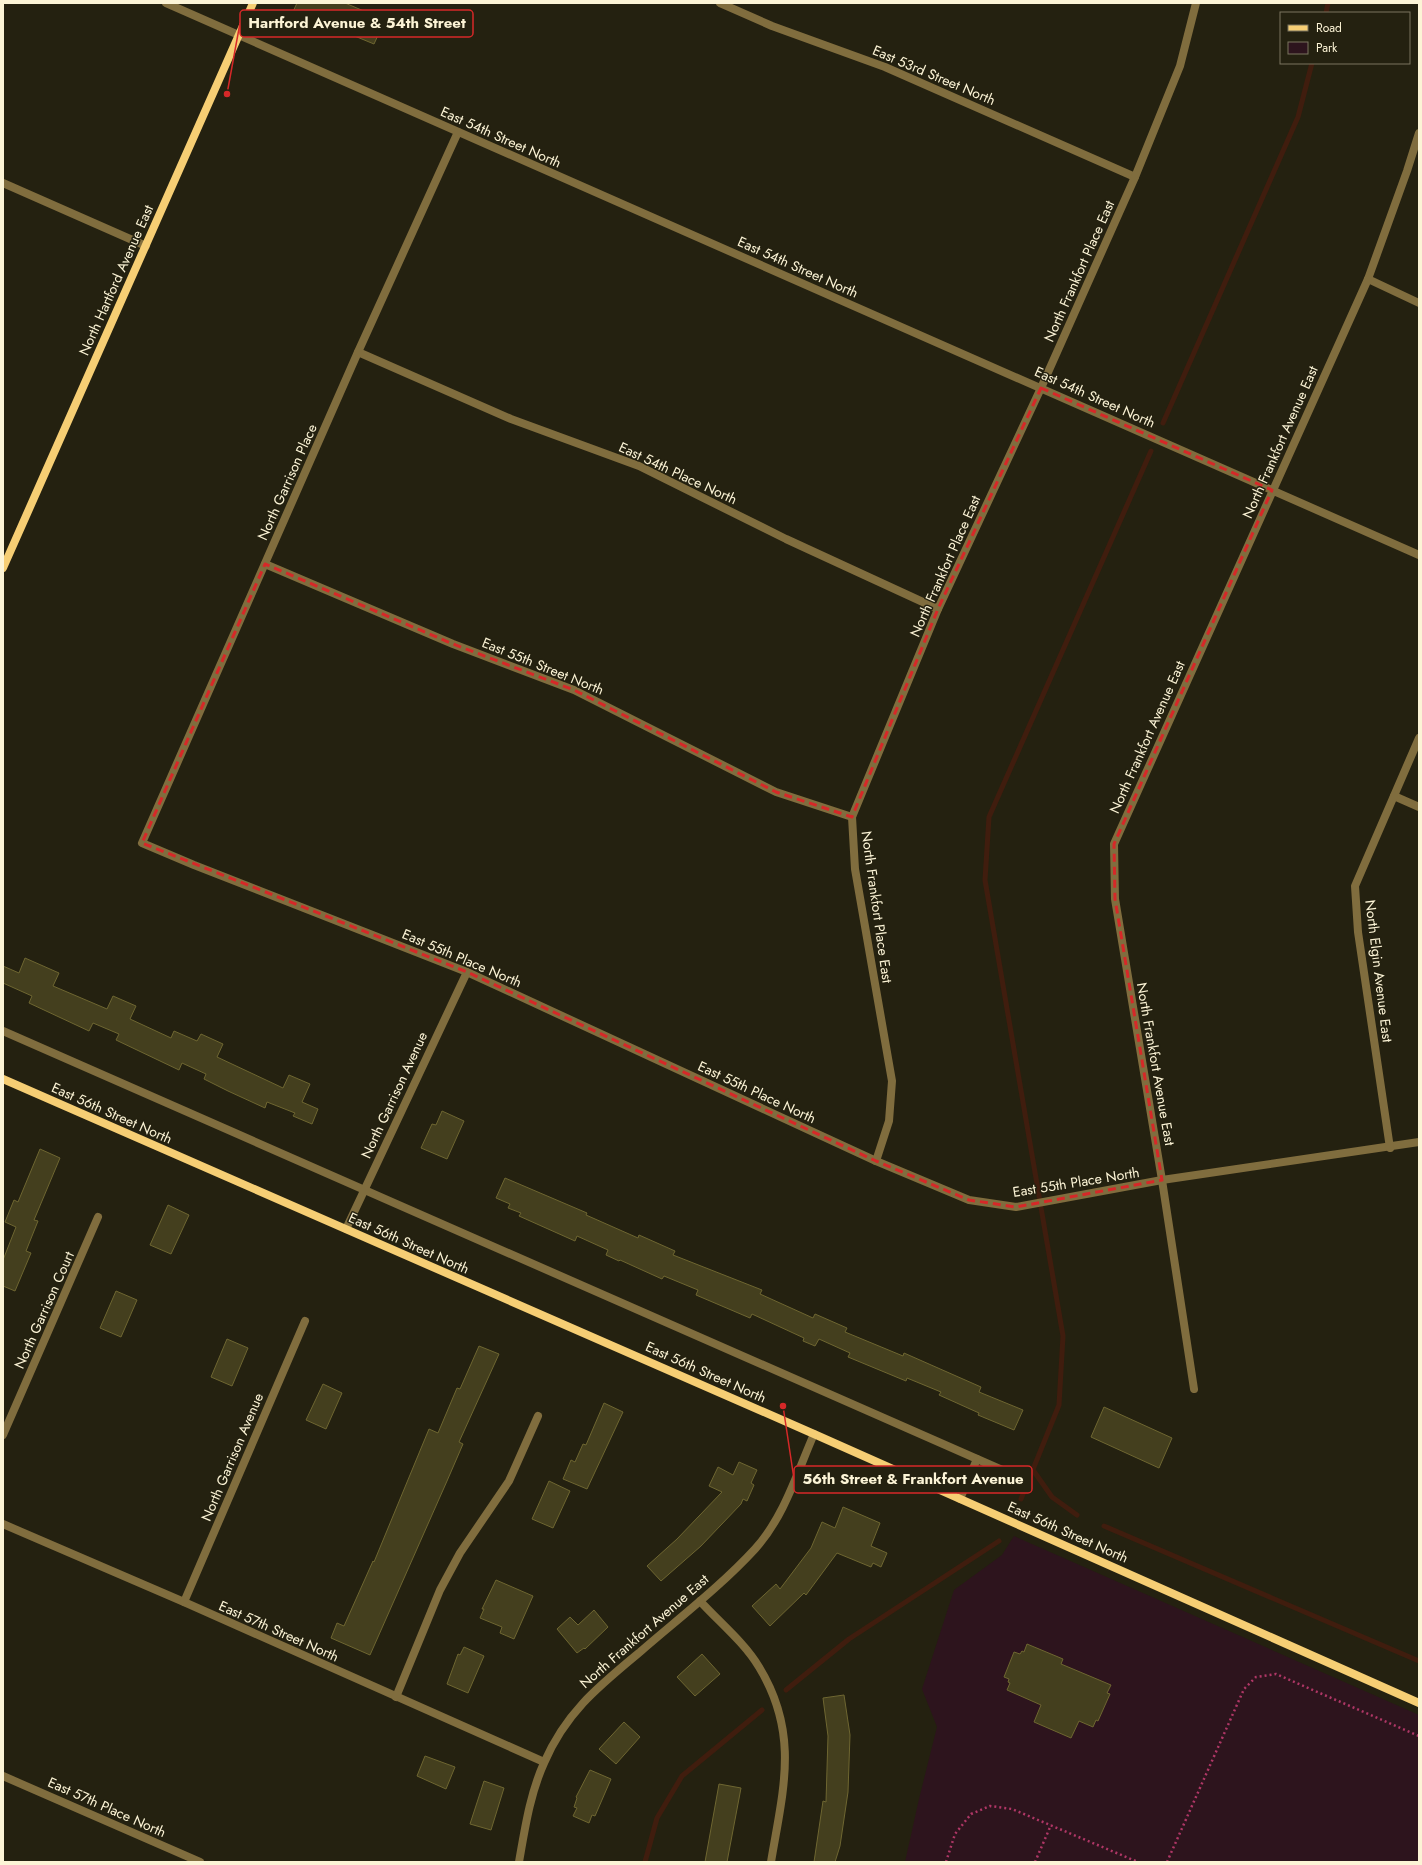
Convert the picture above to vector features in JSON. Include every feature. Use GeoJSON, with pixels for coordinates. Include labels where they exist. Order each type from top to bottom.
{"type":"FeatureCollection","features":[{"type":"Feature","properties":{"kind":"street","name":"East 54th Street North"},"geometry":{"type":"LineString","coordinates":[[166,3],[1419,555]]}},
{"type":"Feature","properties":{"kind":"street","name":"North Hartford Avenue East"},"geometry":{"type":"LineString","coordinates":[[3,568],[253,3]]}},
{"type":"Feature","properties":{"kind":"street","name":"East 53rd Street North"},"geometry":{"type":"LineString","coordinates":[[720,3],[772,26],[885,67],[1135,177]]}},
{"type":"Feature","properties":{"kind":"street","name":"North Frankfort Place East"},"geometry":{"type":"LineString","coordinates":[[876,1161],[889,1121],[892,1081],[855,869],[852,817],[938,609],[1041,388],[1135,177],[1180,66],[1196,3]]}},
{"type":"Feature","properties":{"kind":"street","name":"North Garrison Place"},"geometry":{"type":"LineString","coordinates":[[142,842],[358,352],[458,132]]}},
{"type":"Feature","properties":{"kind":"street","name":"North Frankfort Avenue East"},"geometry":{"type":"LineString","coordinates":[[1194,1389],[1162,1180],[1114,899],[1114,844],[1368,279],[1407,171],[1419,133]]}},
{"type":"Feature","properties":{"kind":"street"},"geometry":{"type":"LineString","coordinates":[[3,183],[146,246]]}},
{"type":"Feature","properties":{"kind":"street"},"geometry":{"type":"LineString","coordinates":[[1368,279],[1419,303]]}},
{"type":"Feature","properties":{"kind":"street","name":"East 54th Place North"},"geometry":{"type":"LineString","coordinates":[[358,352],[511,419],[639,466],[786,539],[938,609]]}},
{"type":"Feature","properties":{"kind":"street","name":"East 55th Street North"},"geometry":{"type":"LineString","coordinates":[[265,564],[453,644],[574,690],[776,792],[852,817]]}},
{"type":"Feature","properties":{"kind":"street","name":"North Elgin Avenue East"},"geometry":{"type":"LineString","coordinates":[[1390,1148],[1358,932],[1355,886],[1419,738]]}},
{"type":"Feature","properties":{"kind":"street"},"geometry":{"type":"LineString","coordinates":[[1394,796],[1419,807]]}},
{"type":"Feature","properties":{"kind":"street","name":"East 55th Place North"},"geometry":{"type":"LineString","coordinates":[[142,842],[194,865],[467,972],[876,1161],[969,1200],[1016,1207],[1162,1180],[1390,1148]]}},
{"type":"Feature","properties":{"kind":"street","name":"North Garrison Avenue"},"geometry":{"type":"LineString","coordinates":[[346,1229],[467,972]]}},
{"type":"Feature","properties":{"kind":"street","name":"East 56th Street North"},"geometry":{"type":"LineString","coordinates":[[3,1031],[1009,1473]]}},
{"type":"Feature","properties":{"kind":"street","name":"East 56th Street North"},"geometry":{"type":"LineString","coordinates":[[3,1079],[814,1434],[1419,1703]]}},
{"type":"Feature","properties":{"kind":"street"},"geometry":{"type":"LineString","coordinates":[[1390,1148],[1419,1142]]}},
{"type":"Feature","properties":{"kind":"street","name":"North Garrison Court"},"geometry":{"type":"LineString","coordinates":[[3,1435],[98,1217]]}},
{"type":"Feature","properties":{"kind":"street","name":"North Garrison Avenue"},"geometry":{"type":"LineString","coordinates":[[184,1602],[305,1321]]}},
{"type":"Feature","properties":{"kind":"street"},"geometry":{"type":"LineString","coordinates":[[396,1697],[440,1590],[460,1553],[510,1481],[538,1416]]}},
{"type":"Feature","properties":{"kind":"street","name":"North Frankfort Avenue East"},"geometry":{"type":"LineString","coordinates":[[519,1862],[530,1798],[544,1762],[568,1720],[590,1693],[700,1601],[755,1549],[779,1515],[814,1434]]}},
{"type":"Feature","properties":{"kind":"street"},"geometry":{"type":"LineString","coordinates":[[960,1499],[976,1459]]}},
{"type":"Feature","properties":{"kind":"street","name":"East 57th Street North"},"geometry":{"type":"LineString","coordinates":[[3,1524],[184,1602],[544,1762]]}},
{"type":"Feature","properties":{"kind":"street"},"geometry":{"type":"LineString","coordinates":[[700,1601],[740,1644],[758,1666],[769,1686],[781,1718],[786,1761],[771,1862]]}},
{"type":"Feature","properties":{"kind":"street","name":"East 57th Place North"},"geometry":{"type":"LineString","coordinates":[[3,1776],[200,1862]]}},
{"type":"Feature","properties":{"kind":"path"},"geometry":{"type":"LineString","coordinates":[[1167,1862],[1244,1689],[1256,1677],[1276,1674],[1419,1736]]}},
{"type":"Feature","properties":{"kind":"path"},"geometry":{"type":"LineString","coordinates":[[946,1862],[955,1834],[971,1814],[990,1806],[1012,1809],[1138,1862]]}},
{"type":"Feature","properties":{"kind":"path"},"geometry":{"type":"LineString","coordinates":[[1035,1862],[1051,1825]]}},
{"type":"Feature","properties":{"kind":"highlighted area"},"geometry":{"type":"Polygon","coordinates":[[[1041,388],[1272,490],[1114,844],[1115,899],[1162,1180],[1016,1207],[969,1200],[876,1161],[467,972],[142,843],[265,564],[453,644],[574,690],[776,792],[852,817],[938,609],[1041,388]]]}},
{"type":"Feature","properties":{"kind":"green space"},"geometry":{"type":"Polygon","coordinates":[[[1014,1536],[1419,1715],[1419,1862],[905,1862],[937,1727],[922,1689],[954,1590],[1002,1555],[1014,1536]]]}},
{"type":"Feature","properties":{"kind":"building"},"geometry":{"type":"Polygon","coordinates":[[[297,3],[345,3],[385,20],[374,44],[323,23],[320,29],[291,16],[297,3]]]}},
{"type":"Feature","properties":{"kind":"building"},"geometry":{"type":"Polygon","coordinates":[[[25,958],[59,973],[53,986],[107,1009],[113,996],[136,1006],[130,1019],[171,1038],[174,1031],[197,1041],[201,1034],[223,1044],[217,1057],[283,1088],[289,1075],[310,1084],[302,1102],[318,1109],[312,1124],[293,1116],[295,1113],[267,1102],[265,1108],[228,1091],[204,1079],[206,1074],[182,1063],[179,1070],[116,1040],[119,1034],[93,1023],[89,1031],[29,1003],[32,996],[3,983],[3,966],[19,973],[25,958]]]}},
{"type":"Feature","properties":{"kind":"building"},"geometry":{"type":"Polygon","coordinates":[[[442,1111],[464,1121],[447,1159],[421,1148],[432,1124],[436,1125],[442,1111]]]}},
{"type":"Feature","properties":{"kind":"building"},"geometry":{"type":"Polygon","coordinates":[[[40,1149],[60,1158],[34,1220],[38,1221],[26,1251],[31,1253],[15,1291],[3,1286],[3,1260],[16,1227],[5,1222],[14,1200],[18,1202],[40,1149]]]}},
{"type":"Feature","properties":{"kind":"building"},"geometry":{"type":"Polygon","coordinates":[[[505,1178],[587,1213],[586,1215],[638,1238],[639,1235],[675,1251],[673,1255],[762,1290],[760,1294],[813,1318],[815,1314],[847,1328],[845,1332],[903,1356],[904,1353],[981,1387],[979,1392],[1023,1410],[1014,1430],[978,1415],[979,1413],[939,1395],[941,1392],[907,1378],[906,1381],[848,1357],[850,1353],[819,1339],[815,1346],[803,1341],[804,1338],[752,1314],[750,1318],[696,1295],[698,1290],[664,1276],[662,1279],[606,1255],[608,1250],[577,1236],[575,1241],[519,1216],[521,1213],[508,1208],[510,1204],[496,1198],[505,1178]]]}},
{"type":"Feature","properties":{"kind":"building"},"geometry":{"type":"Polygon","coordinates":[[[168,1205],[189,1215],[171,1254],[150,1245],[168,1205]]]}},
{"type":"Feature","properties":{"kind":"building"},"geometry":{"type":"Polygon","coordinates":[[[116,1291],[137,1300],[121,1337],[100,1328],[116,1291]]]}},
{"type":"Feature","properties":{"kind":"building"},"geometry":{"type":"Polygon","coordinates":[[[227,1339],[248,1348],[232,1386],[211,1377],[227,1339]]]}},
{"type":"Feature","properties":{"kind":"building"},"geometry":{"type":"Polygon","coordinates":[[[479,1346],[499,1354],[459,1442],[463,1444],[370,1655],[331,1638],[337,1623],[344,1626],[373,1561],[374,1562],[429,1429],[438,1433],[457,1388],[460,1389],[479,1346]]]}},
{"type":"Feature","properties":{"kind":"building"},"geometry":{"type":"Polygon","coordinates":[[[323,1384],[342,1393],[326,1429],[306,1420],[323,1384]]]}},
{"type":"Feature","properties":{"kind":"building"},"geometry":{"type":"Polygon","coordinates":[[[604,1403],[623,1412],[587,1489],[563,1479],[571,1460],[575,1462],[583,1444],[586,1445],[604,1403]]]}},
{"type":"Feature","properties":{"kind":"building"},"geometry":{"type":"Polygon","coordinates":[[[1104,1407],[1172,1438],[1159,1468],[1091,1437],[1104,1407]]]}},
{"type":"Feature","properties":{"kind":"building"},"geometry":{"type":"Polygon","coordinates":[[[739,1462],[757,1470],[751,1483],[754,1485],[747,1501],[743,1499],[741,1504],[701,1546],[661,1581],[647,1566],[677,1539],[722,1492],[709,1486],[718,1467],[733,1475],[739,1462]]]}},
{"type":"Feature","properties":{"kind":"building"},"geometry":{"type":"Polygon","coordinates":[[[549,1481],[570,1491],[553,1528],[532,1519],[549,1481]]]}},
{"type":"Feature","properties":{"kind":"building"},"geometry":{"type":"Polygon","coordinates":[[[843,1507],[880,1523],[871,1546],[887,1553],[881,1567],[873,1563],[871,1567],[837,1553],[806,1595],[804,1593],[770,1626],[752,1606],[776,1584],[780,1589],[811,1548],[822,1522],[835,1528],[843,1507]]]}},
{"type":"Feature","properties":{"kind":"building"},"geometry":{"type":"Polygon","coordinates":[[[496,1580],[533,1596],[514,1639],[500,1633],[502,1627],[480,1618],[484,1609],[482,1609],[496,1580]]]}},
{"type":"Feature","properties":{"kind":"building"},"geometry":{"type":"Polygon","coordinates":[[[594,1610],[608,1627],[585,1649],[584,1648],[577,1653],[557,1629],[570,1617],[578,1625],[594,1610]]]}},
{"type":"Feature","properties":{"kind":"building"},"geometry":{"type":"Polygon","coordinates":[[[1027,1644],[1063,1659],[1061,1664],[1111,1685],[1107,1693],[1110,1694],[1098,1721],[1096,1720],[1093,1727],[1079,1721],[1071,1738],[1034,1722],[1041,1705],[1007,1690],[1010,1683],[1008,1682],[1009,1679],[1004,1677],[1014,1652],[1020,1654],[1022,1651],[1024,1652],[1027,1644]]]}},
{"type":"Feature","properties":{"kind":"building"},"geometry":{"type":"Polygon","coordinates":[[[464,1647],[484,1656],[468,1693],[447,1684],[458,1654],[460,1655],[464,1647]]]}},
{"type":"Feature","properties":{"kind":"building"},"geometry":{"type":"Polygon","coordinates":[[[702,1654],[720,1674],[695,1696],[677,1677],[702,1654]]]}},
{"type":"Feature","properties":{"kind":"building"},"geometry":{"type":"Polygon","coordinates":[[[844,1695],[850,1735],[848,1792],[840,1846],[835,1862],[814,1862],[823,1801],[826,1802],[828,1736],[823,1698],[844,1695]]]}},
{"type":"Feature","properties":{"kind":"building"},"geometry":{"type":"Polygon","coordinates":[[[624,1722],[640,1737],[616,1764],[599,1749],[624,1722]]]}},
{"type":"Feature","properties":{"kind":"building"},"geometry":{"type":"Polygon","coordinates":[[[425,1756],[455,1767],[446,1789],[417,1776],[425,1756]]]}},
{"type":"Feature","properties":{"kind":"building"},"geometry":{"type":"Polygon","coordinates":[[[590,1770],[611,1779],[595,1816],[592,1815],[589,1823],[573,1816],[577,1808],[574,1807],[576,1797],[590,1770]]]}},
{"type":"Feature","properties":{"kind":"building"},"geometry":{"type":"Polygon","coordinates":[[[484,1781],[504,1788],[491,1830],[470,1824],[484,1781]]]}},
{"type":"Feature","properties":{"kind":"building"},"geometry":{"type":"Polygon","coordinates":[[[719,1784],[741,1788],[727,1862],[705,1862],[719,1784]]]}},
{"type":"Feature","properties":{"kind":"waterway"},"geometry":{"type":"LineString","coordinates":[[1326,12],[1328,3]]}},
{"type":"Feature","properties":{"kind":"waterway"},"geometry":{"type":"LineString","coordinates":[[1163,423],[1298,117],[1312,64]]}},
{"type":"Feature","properties":{"kind":"waterway"},"geometry":{"type":"LineString","coordinates":[[1021,1499],[1059,1405],[1063,1336],[985,880],[989,817],[1151,451]]}},
{"type":"Feature","properties":{"kind":"waterway"},"geometry":{"type":"LineString","coordinates":[[1033,1470],[1052,1497],[1077,1515]]}},
{"type":"Feature","properties":{"kind":"waterway"},"geometry":{"type":"LineString","coordinates":[[1104,1526],[1419,1661]]}},
{"type":"Feature","properties":{"kind":"waterway"},"geometry":{"type":"LineString","coordinates":[[786,1690],[849,1639],[999,1541]]}},
{"type":"Feature","properties":{"kind":"waterway"},"geometry":{"type":"LineString","coordinates":[[645,1862],[657,1818],[682,1776],[762,1710]]}},
{"type":"Feature","properties":{"kind":"place","name":"Hartford Avenue & 54th Street"},"geometry":{"type":"Point","coordinates":[227,94]}},
{"type":"Feature","properties":{"kind":"place","name":"56th Street & Frankfort Avenue"},"geometry":{"type":"Point","coordinates":[783,1406]}}]}
